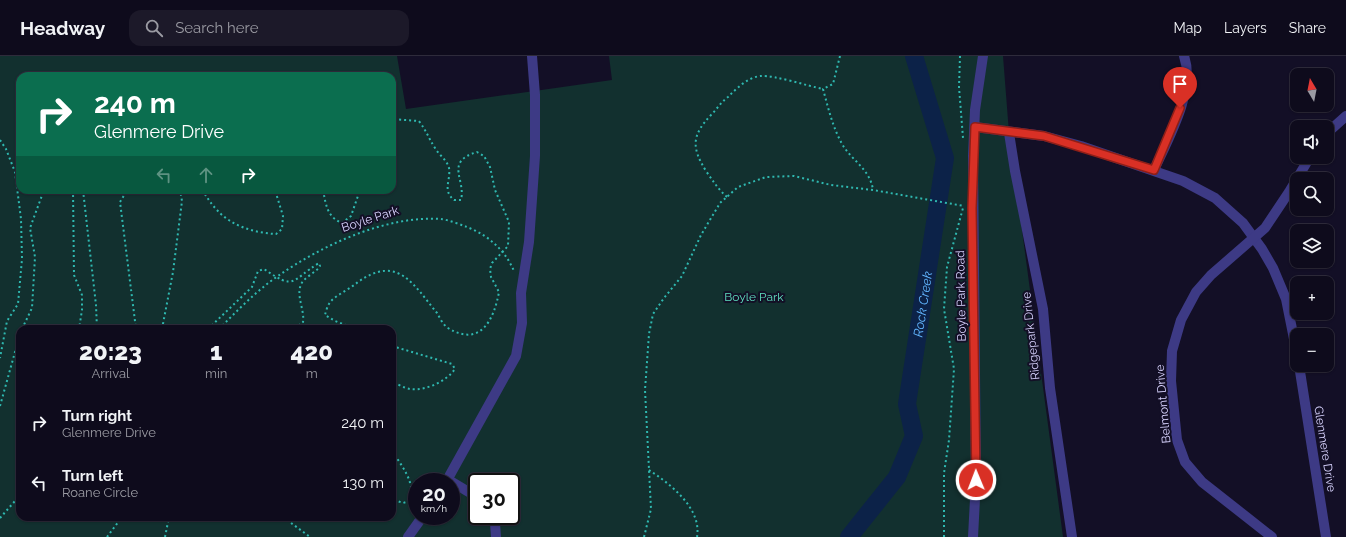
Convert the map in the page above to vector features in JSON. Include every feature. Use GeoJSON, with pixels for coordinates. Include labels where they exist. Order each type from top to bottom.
{"type":"FeatureCollection","features":[{"type":"Feature","properties":{"kind":"street"},"geometry":{"type":"LineString","coordinates":[[452,473],[516,356],[521,337],[521,293],[529,242],[534,172],[535,95],[532,56]]}},
{"type":"Feature","properties":{"kind":"street","name":"Boyle Park Road"},"geometry":{"type":"LineString","coordinates":[[973,537],[976,480],[972,208],[976,110],[983,56]]}},
{"type":"Feature","properties":{"kind":"street"},"geometry":{"type":"LineString","coordinates":[[1154,170],[1180,108],[1187,69],[1184,56]]}},
{"type":"Feature","properties":{"kind":"street"},"geometry":{"type":"LineString","coordinates":[[1334,127],[1346,116]]}},
{"type":"Feature","properties":{"kind":"street"},"geometry":{"type":"LineString","coordinates":[[975,127],[1009,133],[1044,136],[1183,180],[1215,198],[1230,210],[1254,237],[1273,268],[1286,299],[1292,328]]}},
{"type":"Feature","properties":{"kind":"street","name":"Ridgepark Drive"},"geometry":{"type":"LineString","coordinates":[[1009,133],[1015,171],[1043,309],[1050,396],[1072,537]]}},
{"type":"Feature","properties":{"kind":"street","name":"Belmont Drive"},"geometry":{"type":"LineString","coordinates":[[1272,537],[1202,482],[1185,462],[1177,440],[1171,381],[1173,346],[1181,320],[1189,303],[1211,275],[1265,228],[1290,192],[1306,164]]}},
{"type":"Feature","properties":{"kind":"street","name":"Glenmere Drive"},"geometry":{"type":"LineString","coordinates":[[1300,372],[1326,537]]}},
{"type":"Feature","properties":{"kind":"street"},"geometry":{"type":"LineString","coordinates":[[408,537],[417,525]]}},
{"type":"Feature","properties":{"kind":"street"},"geometry":{"type":"LineString","coordinates":[[495,525],[496,537]]}},
{"type":"Feature","properties":{"kind":"path"},"geometry":{"type":"LineString","coordinates":[[727,197],[716,187],[699,160],[695,144],[701,124],[722,101],[739,86],[750,79],[759,76],[769,76],[823,89],[833,84],[840,56]]}},
{"type":"Feature","properties":{"kind":"path"},"geometry":{"type":"LineString","coordinates":[[960,56],[959,87],[964,144]]}},
{"type":"Feature","properties":{"kind":"path"},"geometry":{"type":"LineString","coordinates":[[823,89],[834,127],[842,144],[861,165],[872,182],[873,190]]}},
{"type":"Feature","properties":{"kind":"path"},"geometry":{"type":"LineString","coordinates":[[344,325],[335,322],[325,315],[330,302],[369,275],[385,270],[405,275],[447,328],[466,334],[480,332],[489,324],[496,307],[499,292],[491,278],[490,269],[492,263],[508,246],[509,222],[495,190],[490,167],[484,156],[477,152],[465,156],[459,164],[458,174],[462,195],[461,200],[454,200],[449,196],[446,186],[449,169],[445,160],[435,148],[429,134],[418,121],[396,119]]}},
{"type":"Feature","properties":{"kind":"path"},"geometry":{"type":"LineString","coordinates":[[0,140],[6,149],[16,172]]}},
{"type":"Feature","properties":{"kind":"path"},"geometry":{"type":"LineString","coordinates":[[644,537],[651,509],[645,390],[649,334],[653,314],[682,276],[701,235],[720,203],[738,187],[766,177],[794,176],[831,186],[873,190],[964,206]]}},
{"type":"Feature","properties":{"kind":"path"},"geometry":{"type":"LineString","coordinates":[[0,358],[7,321],[18,304],[22,259],[21,219],[18,194]]}},
{"type":"Feature","properties":{"kind":"path"},"geometry":{"type":"LineString","coordinates":[[24,325],[32,308],[35,257],[30,228],[43,194]]}},
{"type":"Feature","properties":{"kind":"path"},"geometry":{"type":"LineString","coordinates":[[73,194],[74,275],[82,295],[79,325]]}},
{"type":"Feature","properties":{"kind":"path"},"geometry":{"type":"LineString","coordinates":[[83,194],[96,305],[97,325]]}},
{"type":"Feature","properties":{"kind":"path"},"geometry":{"type":"LineString","coordinates":[[125,194],[120,202],[135,325]]}},
{"type":"Feature","properties":{"kind":"path"},"geometry":{"type":"LineString","coordinates":[[163,325],[173,272],[182,201],[181,194]]}},
{"type":"Feature","properties":{"kind":"path"},"geometry":{"type":"LineString","coordinates":[[205,194],[217,211],[242,227],[261,234],[276,234],[282,229],[283,216],[276,194]]}},
{"type":"Feature","properties":{"kind":"path"},"geometry":{"type":"LineString","coordinates":[[324,194],[327,211],[335,220],[342,223],[351,216],[359,194]]}},
{"type":"Feature","properties":{"kind":"path"},"geometry":{"type":"LineString","coordinates":[[944,537],[944,473],[949,440],[954,370],[944,309],[947,267],[964,206],[964,199]]}},
{"type":"Feature","properties":{"kind":"path","name":"Boyle Park"},"geometry":{"type":"LineString","coordinates":[[223,325],[277,277],[316,253],[369,230],[413,219],[442,219],[484,235],[502,251],[515,274]]}},
{"type":"Feature","properties":{"kind":"path"},"geometry":{"type":"LineString","coordinates":[[212,325],[252,287],[258,271],[264,269],[284,282],[290,283],[319,263],[320,266],[302,282],[299,293],[304,315],[303,322],[298,325]]}},
{"type":"Feature","properties":{"kind":"path"},"geometry":{"type":"LineString","coordinates":[[396,347],[452,364],[455,369],[450,377],[425,388],[409,389],[396,383]]}},
{"type":"Feature","properties":{"kind":"path"},"geometry":{"type":"LineString","coordinates":[[0,406],[16,348]]}},
{"type":"Feature","properties":{"kind":"path"},"geometry":{"type":"LineString","coordinates":[[396,458],[408,478],[412,493],[410,501],[402,503],[396,501]]}},
{"type":"Feature","properties":{"kind":"path"},"geometry":{"type":"LineString","coordinates":[[649,470],[672,486],[692,512],[698,531],[697,537]]}},
{"type":"Feature","properties":{"kind":"path"},"geometry":{"type":"LineString","coordinates":[[0,518],[16,503]]}},
{"type":"Feature","properties":{"kind":"path"},"geometry":{"type":"LineString","coordinates":[[107,537],[119,521]]}},
{"type":"Feature","properties":{"kind":"path"},"geometry":{"type":"LineString","coordinates":[[165,537],[168,521]]}},
{"type":"Feature","properties":{"kind":"path"},"geometry":{"type":"LineString","coordinates":[[288,521],[310,537]]}},
{"type":"Feature","properties":{"kind":"green space","name":"Boyle Park"},"geometry":{"type":"Polygon","coordinates":[[[0,56],[397,56],[406,109],[612,80],[609,56],[1003,56],[1009,133],[1063,537],[0,537],[0,56]]]}},
{"type":"Feature","properties":{"kind":"waterway","name":"Rock Creek"},"geometry":{"type":"LineString","coordinates":[[849,537],[897,477],[914,436],[907,404],[945,158],[914,56]]}},
{"type":"Feature","properties":{"kind":"route"},"geometry":{"type":"LineString","coordinates":[[976,480],[972,208],[975,127],[1009,133],[1044,136],[1081,146],[1154,170],[1180,108]]}}]}
